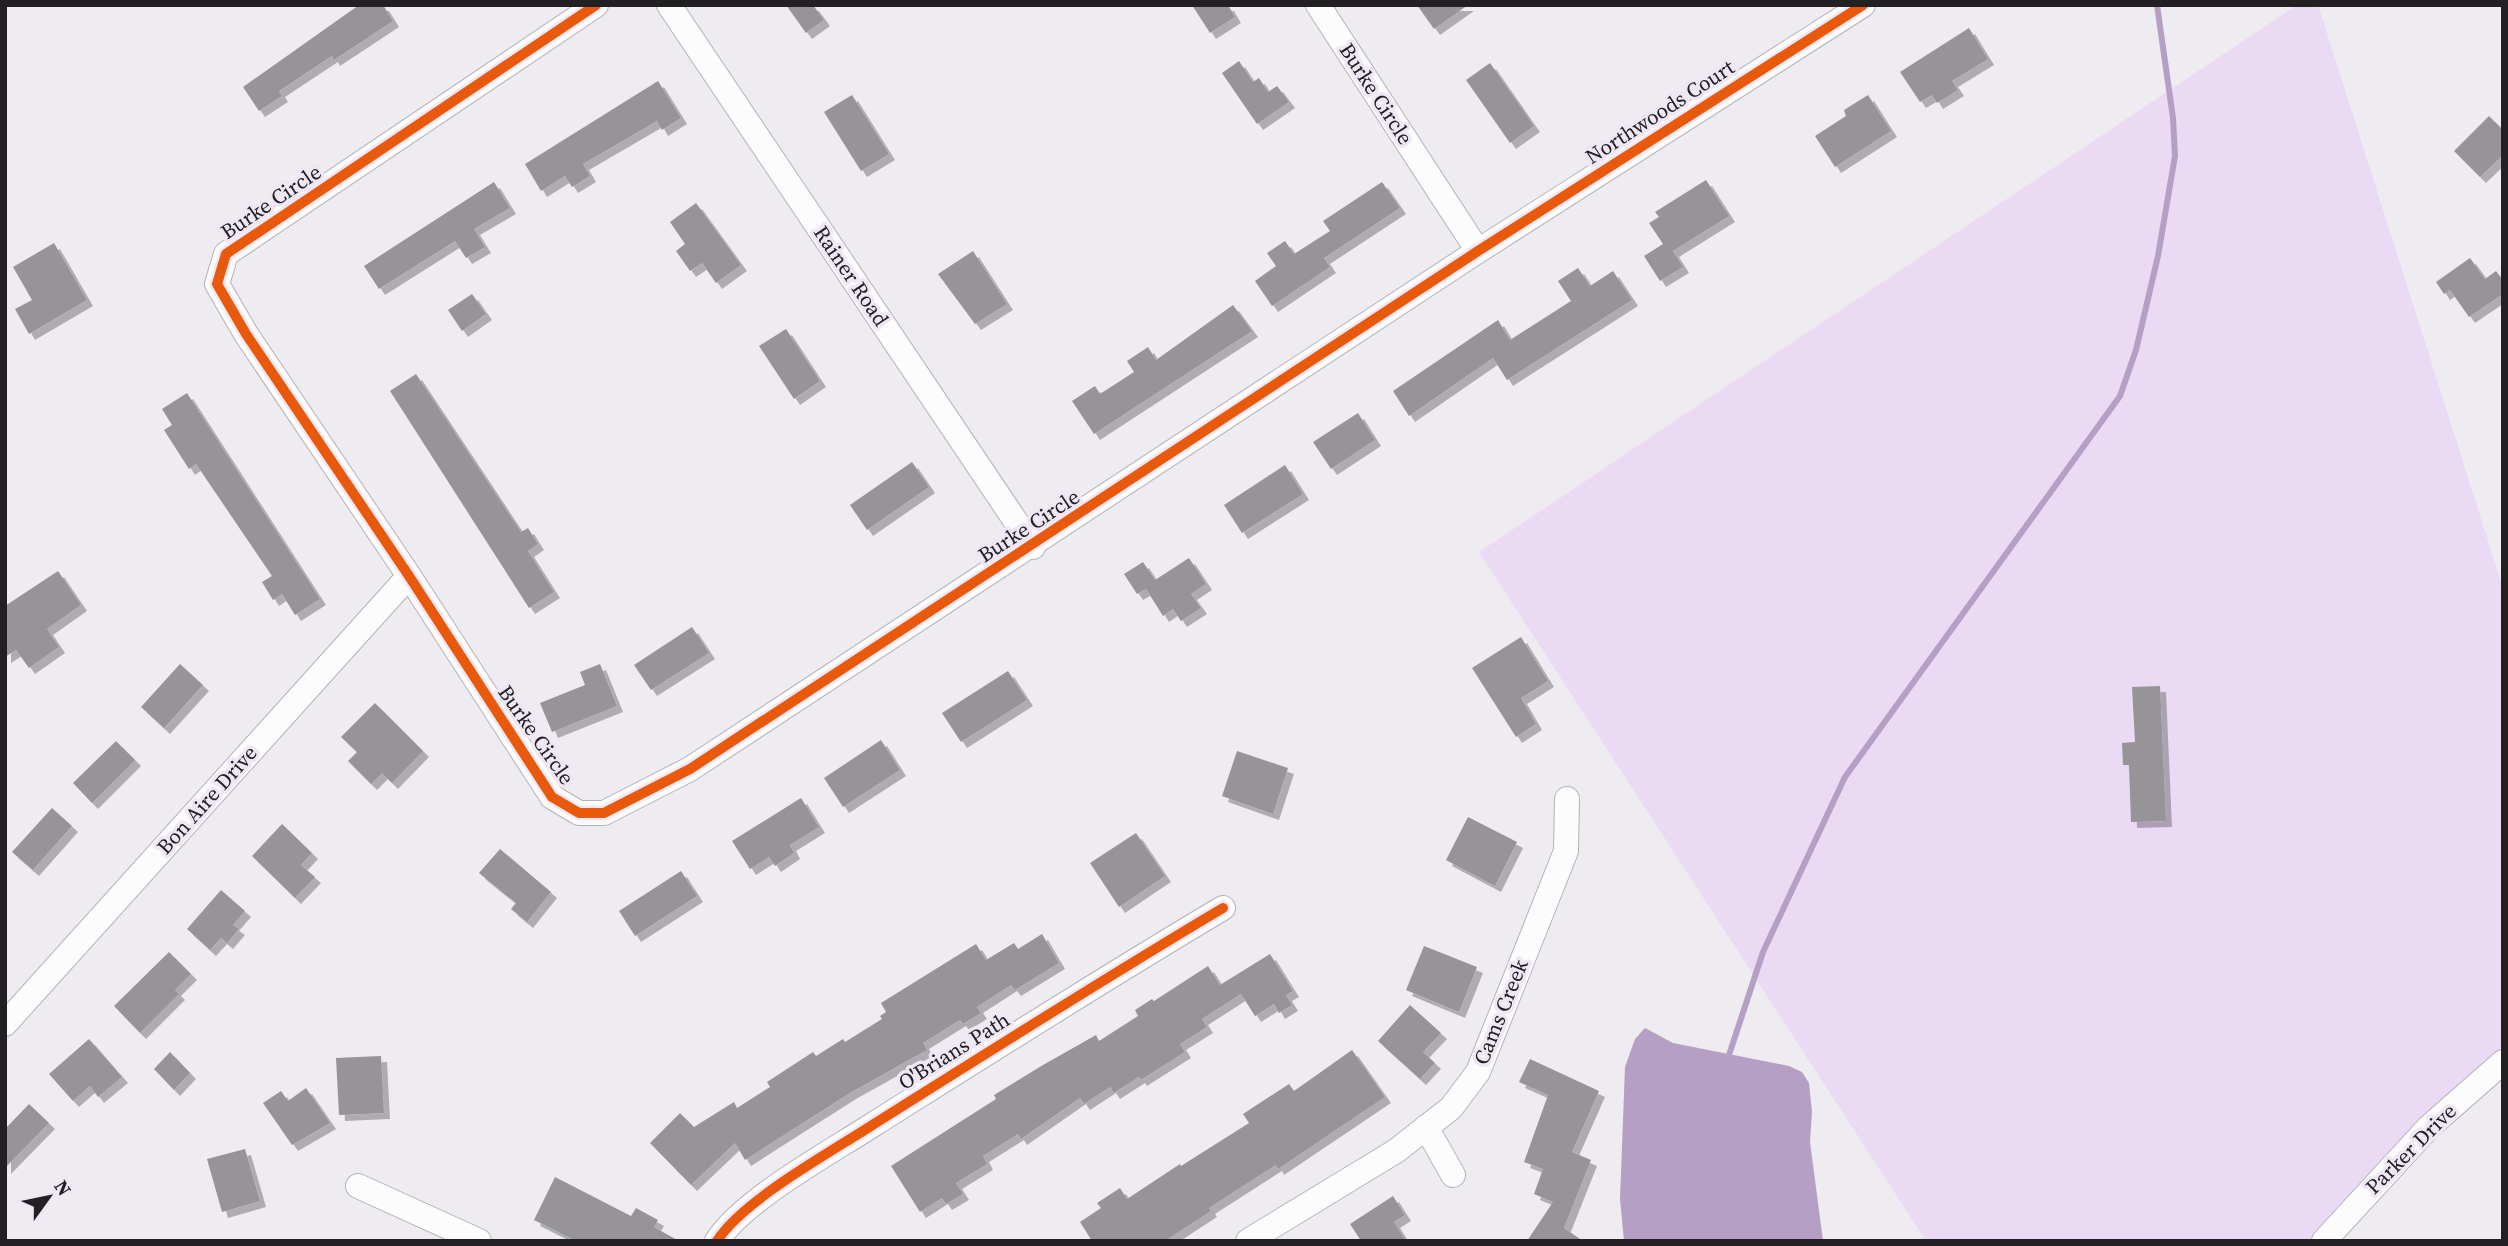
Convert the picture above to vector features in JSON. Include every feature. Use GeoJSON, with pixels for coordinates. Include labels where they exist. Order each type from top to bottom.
{"type":"FeatureCollection","features":[{"type":"Feature","properties":{"kind":"street","name":"Burke Circle"},"geometry":{"type":"LineString","coordinates":[[596,5],[226,254],[217,284],[246,334],[409,576],[552,797],[579,813],[604,813],[690,769],[1032,547],[1478,251],[1318,5]]}},
{"type":"Feature","properties":{"kind":"street","name":"Rainer Road"},"geometry":{"type":"LineString","coordinates":[[669,5],[1032,547]]}},
{"type":"Feature","properties":{"kind":"street","name":"Northwoods Court"},"geometry":{"type":"LineString","coordinates":[[1478,251],[1863,5]]}},
{"type":"Feature","properties":{"kind":"street","name":"Bon Aire Drive"},"geometry":{"type":"LineString","coordinates":[[5,1024],[409,576]]}},
{"type":"Feature","properties":{"kind":"street","name":"Cams Creek"},"geometry":{"type":"LineString","coordinates":[[1248,1241],[1396,1151],[1451,1108],[1478,1072],[1566,851],[1567,799]]}},
{"type":"Feature","properties":{"kind":"street","name":"O'Brians Path"},"geometry":{"type":"LineString","coordinates":[[717,1241],[729,1222],[815,1162],[1112,973],[1223,908]]}},
{"type":"Feature","properties":{"kind":"street","name":"Parker Drive"},"geometry":{"type":"LineString","coordinates":[[2325,1241],[2429,1127],[2503,1062]]}},
{"type":"Feature","properties":{"kind":"street"},"geometry":{"type":"LineString","coordinates":[[1426,1127],[1453,1175]]}},
{"type":"Feature","properties":{"kind":"street"},"geometry":{"type":"LineString","coordinates":[[358,1186],[480,1241]]}},
{"type":"Feature","properties":{"kind":"shaded area"},"geometry":{"type":"Polygon","coordinates":[[[2297,5],[2318,5],[2503,588],[2503,1080],[2425,1136],[2331,1241],[1926,1241],[1479,552],[2297,5]]]}},
{"type":"Feature","properties":{"kind":"shaded area"},"geometry":{"type":"Polygon","coordinates":[[[1645,1028],[1673,1043],[1789,1066],[1802,1072],[1809,1083],[1812,1112],[1810,1142],[1823,1241],[1624,1241],[1620,1199],[1625,1067],[1635,1039],[1645,1028]]]}},
{"type":"Feature","properties":{"kind":"building"},"geometry":{"type":"Polygon","coordinates":[[[359,5],[383,5],[393,21],[334,60],[332,56],[279,91],[282,96],[259,111],[243,87],[359,5]]]}},
{"type":"Feature","properties":{"kind":"building"},"geometry":{"type":"Polygon","coordinates":[[[786,5],[813,5],[824,20],[806,33],[786,5]]]}},
{"type":"Feature","properties":{"kind":"building"},"geometry":{"type":"Polygon","coordinates":[[[1192,5],[1228,5],[1235,17],[1210,33],[1192,5]]]}},
{"type":"Feature","properties":{"kind":"building"},"geometry":{"type":"Polygon","coordinates":[[[1417,5],[1468,5],[1434,29],[1417,5]]]}},
{"type":"Feature","properties":{"kind":"building"},"geometry":{"type":"Polygon","coordinates":[[[1969,28],[1988,59],[1952,81],[1958,90],[1937,103],[1932,95],[1920,102],[1900,72],[1969,28]]]}},
{"type":"Feature","properties":{"kind":"building"},"geometry":{"type":"Polygon","coordinates":[[[1239,61],[1253,82],[1259,78],[1268,92],[1277,86],[1289,102],[1257,124],[1222,73],[1239,61]]]}},
{"type":"Feature","properties":{"kind":"building"},"geometry":{"type":"Polygon","coordinates":[[[1490,63],[1534,126],[1510,143],[1466,80],[1490,63]]]}},
{"type":"Feature","properties":{"kind":"building"},"geometry":{"type":"Polygon","coordinates":[[[658,81],[681,118],[662,130],[657,121],[583,164],[590,176],[572,187],[565,176],[541,191],[525,164],[658,81]]]}},
{"type":"Feature","properties":{"kind":"building"},"geometry":{"type":"Polygon","coordinates":[[[852,95],[889,154],[861,171],[824,112],[852,95]]]}},
{"type":"Feature","properties":{"kind":"building"},"geometry":{"type":"Polygon","coordinates":[[[1868,95],[1891,131],[1835,167],[1815,136],[1846,116],[1844,110],[1868,95]]]}},
{"type":"Feature","properties":{"kind":"building"},"geometry":{"type":"Polygon","coordinates":[[[2489,116],[2503,130],[2503,155],[2480,177],[2454,151],[2489,116]]]}},
{"type":"Feature","properties":{"kind":"building"},"geometry":{"type":"Polygon","coordinates":[[[1706,180],[1729,216],[1673,251],[1683,267],[1660,281],[1644,256],[1663,244],[1649,223],[1659,217],[1655,212],[1706,180]]]}},
{"type":"Feature","properties":{"kind":"building"},"geometry":{"type":"Polygon","coordinates":[[[494,182],[510,208],[474,229],[485,247],[466,258],[455,241],[379,289],[364,266],[494,182]]]}},
{"type":"Feature","properties":{"kind":"building"},"geometry":{"type":"Polygon","coordinates":[[[1382,182],[1400,208],[1324,258],[1330,267],[1272,306],[1255,281],[1276,266],[1267,253],[1285,241],[1294,254],[1330,231],[1323,221],[1382,182]]]}},
{"type":"Feature","properties":{"kind":"building"},"geometry":{"type":"Polygon","coordinates":[[[696,203],[741,265],[716,283],[702,263],[690,271],[676,251],[685,244],[670,222],[696,203]]]}},
{"type":"Feature","properties":{"kind":"building"},"geometry":{"type":"Polygon","coordinates":[[[54,243],[87,300],[29,334],[15,309],[32,300],[13,267],[54,243]]]}},
{"type":"Feature","properties":{"kind":"building"},"geometry":{"type":"Polygon","coordinates":[[[973,251],[1007,304],[975,324],[938,274],[973,251]]]}},
{"type":"Feature","properties":{"kind":"building"},"geometry":{"type":"Polygon","coordinates":[[[2470,258],[2485,279],[2496,271],[2503,280],[2503,294],[2469,317],[2450,290],[2444,294],[2436,282],[2470,258]]]}},
{"type":"Feature","properties":{"kind":"building"},"geometry":{"type":"Polygon","coordinates":[[[1578,268],[1590,286],[1613,271],[1632,300],[1507,380],[1493,358],[1409,416],[1393,391],[1498,320],[1510,340],[1571,301],[1558,281],[1578,268]]]}},
{"type":"Feature","properties":{"kind":"building"},"geometry":{"type":"Polygon","coordinates":[[[472,294],[486,314],[462,331],[448,310],[472,294]]]}},
{"type":"Feature","properties":{"kind":"building"},"geometry":{"type":"Polygon","coordinates":[[[1233,305],[1252,331],[1094,434],[1072,401],[1095,386],[1100,394],[1134,372],[1127,361],[1148,347],[1156,360],[1233,305]]]}},
{"type":"Feature","properties":{"kind":"building"},"geometry":{"type":"Polygon","coordinates":[[[786,329],[820,381],[794,399],[759,346],[786,329]]]}},
{"type":"Feature","properties":{"kind":"building"},"geometry":{"type":"Polygon","coordinates":[[[416,374],[521,532],[528,528],[538,544],[528,551],[554,592],[529,608],[390,391],[416,374]]]}},
{"type":"Feature","properties":{"kind":"building"},"geometry":{"type":"Polygon","coordinates":[[[187,393],[320,599],[295,615],[282,594],[273,600],[262,582],[272,576],[196,464],[189,469],[164,430],[172,425],[162,409],[187,393]]]}},
{"type":"Feature","properties":{"kind":"building"},"geometry":{"type":"Polygon","coordinates":[[[1358,413],[1375,440],[1331,469],[1313,442],[1358,413]]]}},
{"type":"Feature","properties":{"kind":"building"},"geometry":{"type":"Polygon","coordinates":[[[912,462],[929,487],[867,530],[850,505],[912,462]]]}},
{"type":"Feature","properties":{"kind":"building"},"geometry":{"type":"Polygon","coordinates":[[[1285,465],[1303,494],[1242,533],[1224,505],[1285,465]]]}},
{"type":"Feature","properties":{"kind":"building"},"geometry":{"type":"Polygon","coordinates":[[[1189,558],[1206,584],[1191,594],[1201,608],[1181,621],[1173,609],[1163,616],[1146,589],[1137,594],[1124,574],[1143,562],[1155,580],[1189,558]]]}},
{"type":"Feature","properties":{"kind":"building"},"geometry":{"type":"Polygon","coordinates":[[[58,571],[81,605],[47,629],[59,647],[29,668],[16,650],[5,657],[5,606],[58,571]]]}},
{"type":"Feature","properties":{"kind":"building"},"geometry":{"type":"Polygon","coordinates":[[[692,627],[709,653],[651,690],[634,665],[692,627]]]}},
{"type":"Feature","properties":{"kind":"building"},"geometry":{"type":"Polygon","coordinates":[[[1521,637],[1548,681],[1521,698],[1536,724],[1516,737],[1472,668],[1521,637]]]}},
{"type":"Feature","properties":{"kind":"building"},"geometry":{"type":"Polygon","coordinates":[[[180,664],[203,685],[164,728],[141,707],[180,664]]]}},
{"type":"Feature","properties":{"kind":"building"},"geometry":{"type":"Polygon","coordinates":[[[600,664],[617,706],[552,732],[540,703],[585,685],[580,672],[600,664]]]}},
{"type":"Feature","properties":{"kind":"building"},"geometry":{"type":"Polygon","coordinates":[[[1008,671],[1027,700],[961,742],[942,713],[1008,671]]]}},
{"type":"Feature","properties":{"kind":"building"},"geometry":{"type":"Polygon","coordinates":[[[2160,686],[2166,821],[2131,822],[2129,765],[2123,765],[2122,743],[2135,742],[2132,687],[2160,686]]]}},
{"type":"Feature","properties":{"kind":"building"},"geometry":{"type":"Polygon","coordinates":[[[375,703],[423,751],[392,783],[382,773],[371,784],[348,761],[357,752],[341,737],[375,703]]]}},
{"type":"Feature","properties":{"kind":"building"},"geometry":{"type":"Polygon","coordinates":[[[881,740],[900,770],[843,807],[824,778],[881,740]]]}},
{"type":"Feature","properties":{"kind":"building"},"geometry":{"type":"Polygon","coordinates":[[[116,741],[135,760],[92,803],[73,783],[116,741]]]}},
{"type":"Feature","properties":{"kind":"building"},"geometry":{"type":"Polygon","coordinates":[[[1237,751],[1288,768],[1273,814],[1222,796],[1237,751]]]}},
{"type":"Feature","properties":{"kind":"building"},"geometry":{"type":"Polygon","coordinates":[[[801,798],[819,827],[790,845],[794,853],[775,866],[769,857],[750,869],[732,841],[801,798]]]}},
{"type":"Feature","properties":{"kind":"building"},"geometry":{"type":"Polygon","coordinates":[[[52,808],[72,826],[33,870],[12,852],[52,808]]]}},
{"type":"Feature","properties":{"kind":"building"},"geometry":{"type":"Polygon","coordinates":[[[1468,817],[1517,842],[1495,886],[1446,860],[1468,817]]]}},
{"type":"Feature","properties":{"kind":"building"},"geometry":{"type":"Polygon","coordinates":[[[282,824],[312,853],[301,865],[315,877],[295,898],[252,856],[282,824]]]}},
{"type":"Feature","properties":{"kind":"building"},"geometry":{"type":"Polygon","coordinates":[[[1136,833],[1165,876],[1119,907],[1090,863],[1136,833]]]}},
{"type":"Feature","properties":{"kind":"building"},"geometry":{"type":"Polygon","coordinates":[[[500,849],[551,892],[527,922],[511,909],[516,903],[479,873],[500,849]]]}},
{"type":"Feature","properties":{"kind":"building"},"geometry":{"type":"Polygon","coordinates":[[[681,871],[697,896],[635,936],[619,911],[681,871]]]}},
{"type":"Feature","properties":{"kind":"building"},"geometry":{"type":"Polygon","coordinates":[[[221,890],[245,911],[233,925],[239,929],[227,943],[221,938],[210,950],[187,929],[221,890]]]}},
{"type":"Feature","properties":{"kind":"building"},"geometry":{"type":"Polygon","coordinates":[[[1042,934],[1059,963],[1015,990],[1011,985],[977,1007],[981,1013],[963,1024],[960,1020],[923,1043],[927,1050],[850,1093],[745,1160],[735,1143],[691,1185],[650,1143],[680,1113],[694,1127],[734,1102],[737,1108],[770,1087],[767,1082],[813,1052],[816,1056],[882,1019],[880,1016],[886,1012],[881,1003],[976,944],[986,960],[1014,943],[1018,949],[1042,934]]]}},
{"type":"Feature","properties":{"kind":"building"},"geometry":{"type":"Polygon","coordinates":[[[1424,946],[1477,967],[1459,1012],[1406,990],[1424,946]]]}},
{"type":"Feature","properties":{"kind":"building"},"geometry":{"type":"Polygon","coordinates":[[[169,952],[191,974],[175,990],[179,994],[140,1033],[114,1006],[169,952]]]}},
{"type":"Feature","properties":{"kind":"building"},"geometry":{"type":"Polygon","coordinates":[[[1270,954],[1293,991],[1286,995],[1292,1005],[1279,1013],[1274,1004],[1255,1016],[1241,994],[1202,1019],[1207,1027],[1180,1044],[1185,1052],[1141,1080],[1139,1077],[1114,1093],[1110,1087],[1084,1104],[1080,1098],[1021,1139],[1018,1134],[983,1156],[987,1164],[956,1183],[963,1194],[946,1204],[942,1198],[920,1212],[891,1166],[996,1099],[994,1095],[1043,1065],[1096,1035],[1099,1041],[1138,1016],[1135,1010],[1152,999],[1154,1001],[1208,966],[1220,985],[1270,954]]]}},
{"type":"Feature","properties":{"kind":"building"},"geometry":{"type":"Polygon","coordinates":[[[1410,1005],[1441,1033],[1423,1052],[1435,1063],[1420,1079],[1378,1041],[1410,1005]]]}},
{"type":"Feature","properties":{"kind":"building"},"geometry":{"type":"Polygon","coordinates":[[[89,1039],[122,1077],[98,1097],[90,1086],[73,1101],[49,1074],[89,1039]]]}},
{"type":"Feature","properties":{"kind":"building"},"geometry":{"type":"Polygon","coordinates":[[[1352,1050],[1385,1097],[1278,1169],[1276,1165],[1209,1208],[1211,1211],[1165,1241],[1092,1241],[1080,1222],[1101,1208],[1097,1203],[1120,1188],[1127,1199],[1249,1123],[1243,1114],[1289,1084],[1294,1091],[1352,1050]]]}},
{"type":"Feature","properties":{"kind":"building"},"geometry":{"type":"Polygon","coordinates":[[[170,1052],[190,1073],[174,1090],[154,1069],[170,1052]]]}},
{"type":"Feature","properties":{"kind":"building"},"geometry":{"type":"Polygon","coordinates":[[[381,1056],[384,1113],[339,1115],[336,1058],[381,1056]]]}},
{"type":"Feature","properties":{"kind":"building"},"geometry":{"type":"Polygon","coordinates":[[[1530,1059],[1599,1091],[1572,1152],[1591,1160],[1564,1228],[1583,1241],[1527,1241],[1553,1202],[1534,1194],[1543,1169],[1524,1162],[1548,1095],[1519,1082],[1530,1059]]]}},
{"type":"Feature","properties":{"kind":"building"},"geometry":{"type":"Polygon","coordinates":[[[306,1088],[330,1123],[292,1145],[263,1103],[281,1091],[288,1101],[306,1088]]]}},
{"type":"Feature","properties":{"kind":"building"},"geometry":{"type":"Polygon","coordinates":[[[29,1104],[49,1123],[5,1168],[5,1129],[29,1104]]]}},
{"type":"Feature","properties":{"kind":"building"},"geometry":{"type":"Polygon","coordinates":[[[245,1149],[260,1201],[222,1212],[207,1159],[245,1149]]]}},
{"type":"Feature","properties":{"kind":"building"},"geometry":{"type":"Polygon","coordinates":[[[555,1177],[631,1216],[636,1208],[658,1220],[654,1227],[679,1241],[576,1241],[534,1220],[555,1177]]]}},
{"type":"Feature","properties":{"kind":"building"},"geometry":{"type":"Polygon","coordinates":[[[1393,1196],[1405,1215],[1394,1222],[1406,1241],[1361,1241],[1350,1224],[1393,1196]]]}},
{"type":"Feature","properties":{"kind":"waterway"},"geometry":{"type":"LineString","coordinates":[[1729,1055],[1763,952],[1845,777],[2120,396],[2136,350],[2158,256],[2175,156],[2173,118],[2157,5]]}},
{"type":"Feature","properties":{"kind":"cycle path"},"geometry":{"type":"LineString","coordinates":[[596,5],[226,254],[217,284],[246,334],[409,576],[552,797],[579,813],[604,813],[690,769],[1478,251],[1863,5]]}},
{"type":"Feature","properties":{"kind":"cycle path"},"geometry":{"type":"LineString","coordinates":[[717,1241],[746,1209],[789,1178],[1223,908]]}}]}
